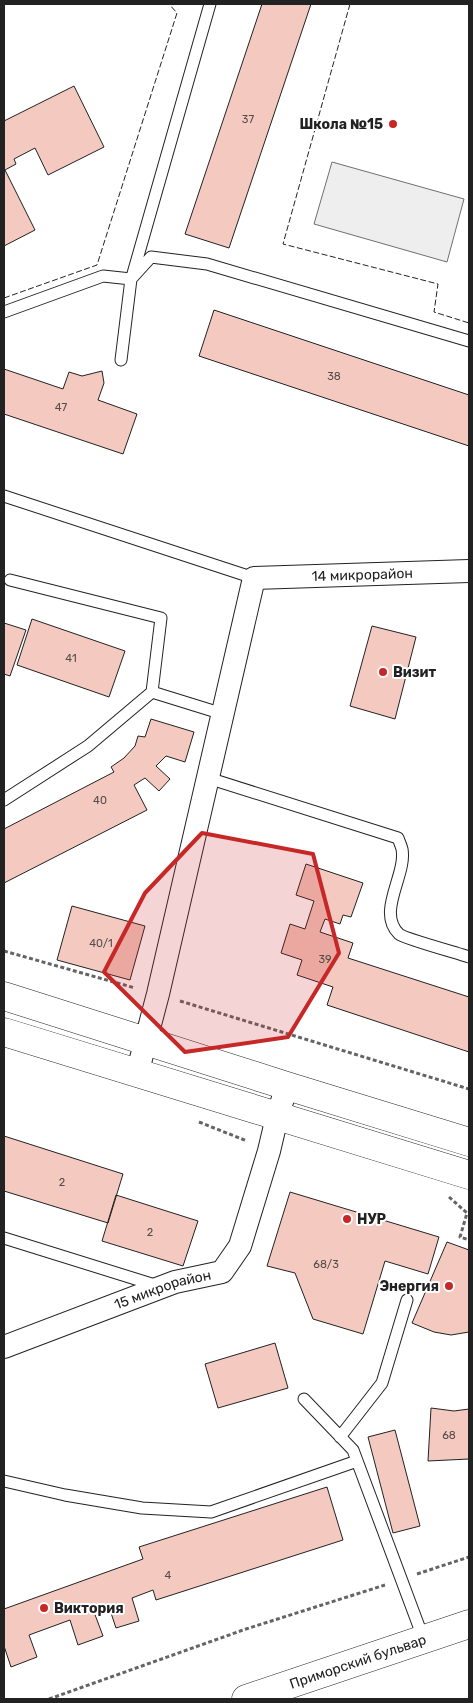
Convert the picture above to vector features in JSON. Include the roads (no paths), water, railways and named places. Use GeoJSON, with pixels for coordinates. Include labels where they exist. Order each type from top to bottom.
{"type":"FeatureCollection","features":[{"type":"Feature","properties":{"kind":"street","name":"14 микрорайон"},"geometry":{"type":"LineString","coordinates":[[254,578],[469,571]]}},
{"type":"Feature","properties":{"kind":"street"},"geometry":{"type":"LineString","coordinates":[[137,1074],[158,994],[254,578]]}},
{"type":"Feature","properties":{"kind":"street"},"geometry":{"type":"LineString","coordinates":[[4,996],[469,1142]]}},
{"type":"Feature","properties":{"kind":"street"},"geometry":{"type":"LineString","coordinates":[[4,1032],[469,1175]]}},
{"type":"Feature","properties":{"kind":"street","name":"15 микрорайон"},"geometry":{"type":"LineString","coordinates":[[4,1346],[175,1282],[222,1272],[240,1246],[270,1151],[277,1117],[287,1086]]}},
{"type":"Feature","properties":{"kind":"street","name":"Приморский бульвар"},"geometry":{"type":"LineString","coordinates":[[246,1699],[469,1624]]}},
{"type":"Feature","properties":{"kind":"lane"},"geometry":{"type":"LineString","coordinates":[[122,360],[131,279],[210,4]]}},
{"type":"Feature","properties":{"kind":"lane"},"geometry":{"type":"LineString","coordinates":[[131,279],[151,258],[207,264],[469,341]]}},
{"type":"Feature","properties":{"kind":"lane"},"geometry":{"type":"LineString","coordinates":[[4,312],[103,276],[131,279]]}},
{"type":"Feature","properties":{"kind":"lane"},"geometry":{"type":"LineString","coordinates":[[4,496],[254,578]]}},
{"type":"Feature","properties":{"kind":"lane"},"geometry":{"type":"LineString","coordinates":[[4,800],[88,746],[152,692],[161,618],[10,580]]}},
{"type":"Feature","properties":{"kind":"lane"},"geometry":{"type":"LineString","coordinates":[[152,692],[223,714]]}},
{"type":"Feature","properties":{"kind":"lane"},"geometry":{"type":"LineString","coordinates":[[208,778],[398,838],[402,849],[401,864],[391,902],[391,922],[400,935],[469,957]]}},
{"type":"Feature","properties":{"kind":"lane"},"geometry":{"type":"LineString","coordinates":[[4,1238],[162,1287]]}},
{"type":"Feature","properties":{"kind":"lane"},"geometry":{"type":"LineString","coordinates":[[340,1437],[382,1383],[407,1300]]}},
{"type":"Feature","properties":{"kind":"lane"},"geometry":{"type":"LineString","coordinates":[[304,1399],[353,1450],[424,1640]]}},
{"type":"Feature","properties":{"kind":"lane"},"geometry":{"type":"LineString","coordinates":[[4,1481],[65,1495],[142,1508],[211,1512],[356,1461]]}},
{"type":"Feature","properties":{"kind":"place","name":"Школа №15"},"geometry":{"type":"Point","coordinates":[393,124]}},
{"type":"Feature","properties":{"kind":"place","name":"Визит"},"geometry":{"type":"Point","coordinates":[383,672]}},
{"type":"Feature","properties":{"kind":"place","name":"НУР"},"geometry":{"type":"Point","coordinates":[347,1219]}},
{"type":"Feature","properties":{"kind":"place","name":"Энергия"},"geometry":{"type":"Point","coordinates":[449,1286]}},
{"type":"Feature","properties":{"kind":"place","name":"Виктория"},"geometry":{"type":"Point","coordinates":[44,1608]}}]}
